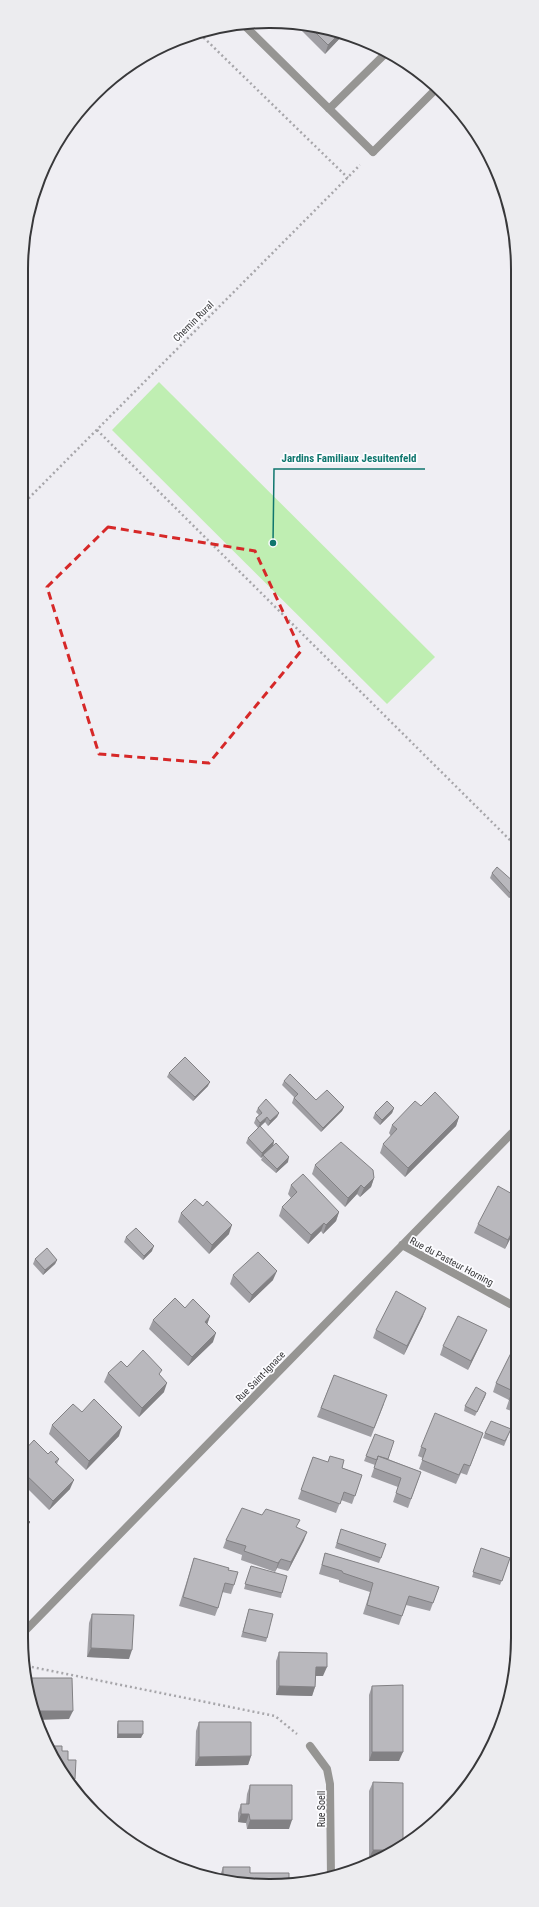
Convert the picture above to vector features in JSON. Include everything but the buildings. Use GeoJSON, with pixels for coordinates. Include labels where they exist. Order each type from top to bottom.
{"type":"FeatureCollection","features":[{"type":"Feature","properties":{"kind":"street"},"geometry":{"type":"LineString","coordinates":[[248,29],[373,152],[433,92]]}},
{"type":"Feature","properties":{"kind":"street"},"geometry":{"type":"LineString","coordinates":[[329,109],[383,56]]}},
{"type":"Feature","properties":{"kind":"street","name":"Rue Saint-Ignace"},"geometry":{"type":"LineString","coordinates":[[28,1628],[511,1134]]}},
{"type":"Feature","properties":{"kind":"street","name":"Rue du Pasteur Horning"},"geometry":{"type":"LineString","coordinates":[[402,1245],[511,1304]]}},
{"type":"Feature","properties":{"kind":"street","name":"Rue Soell"},"geometry":{"type":"LineString","coordinates":[[310,1746],[327,1769],[330,1784],[331,1871]]}},
{"type":"Feature","properties":{"kind":"path"},"geometry":{"type":"LineString","coordinates":[[203,37],[348,178]]}},
{"type":"Feature","properties":{"kind":"path","name":"Chemin Rural"},"geometry":{"type":"LineString","coordinates":[[28,499],[373,152]]}},
{"type":"Feature","properties":{"kind":"path"},"geometry":{"type":"LineString","coordinates":[[97,430],[511,841]]}},
{"type":"Feature","properties":{"kind":"path"},"geometry":{"type":"LineString","coordinates":[[30,1667],[275,1716],[310,1746]]}},
{"type":"Feature","properties":{"kind":"highlighted area"},"geometry":{"type":"Polygon","coordinates":[[[108,527],[255,551],[301,651],[209,763],[99,754],[47,587],[108,527]]]}},
{"type":"Feature","properties":{"kind":"green space"},"geometry":{"type":"Polygon","coordinates":[[[159,382],[435,657],[387,704],[112,430],[159,382]]]}},
{"type":"Feature","properties":{"kind":"place","name":"Jardins Familiaux Jesuitenfeld"},"geometry":{"type":"Point","coordinates":[273,543]}}]}
